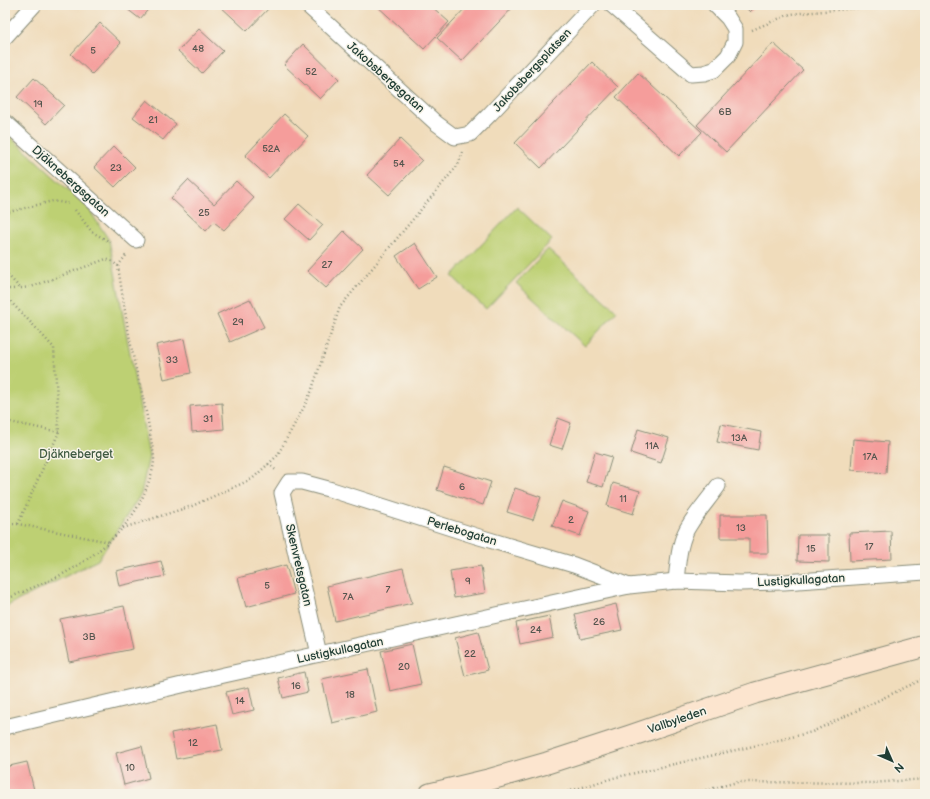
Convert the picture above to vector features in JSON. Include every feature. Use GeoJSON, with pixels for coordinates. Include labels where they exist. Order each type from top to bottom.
{"type":"FeatureCollection","features":[{"type":"Feature","properties":{"kind":"main road","name":"Vallbyleden"},"geometry":{"type":"LineString","coordinates":[[430,794],[488,780],[546,763],[630,736],[755,692],[925,646]]}},
{"type":"Feature","properties":{"kind":"street"},"geometry":{"type":"LineString","coordinates":[[5,37],[34,5]]}},
{"type":"Feature","properties":{"kind":"street","name":"Jakobsbergsgatan"},"geometry":{"type":"LineString","coordinates":[[307,5],[436,123],[455,137],[470,134]]}},
{"type":"Feature","properties":{"kind":"street","name":"Jakobsbergsplatsen"},"geometry":{"type":"LineString","coordinates":[[470,134],[593,5]]}},
{"type":"Feature","properties":{"kind":"street"},"geometry":{"type":"LineString","coordinates":[[612,5],[691,74],[704,74],[714,70],[728,56],[735,42],[735,29],[728,18],[714,5]]}},
{"type":"Feature","properties":{"kind":"street","name":"Djäknebergsgatan"},"geometry":{"type":"LineString","coordinates":[[5,122],[136,240]]}},
{"type":"Feature","properties":{"kind":"street","name":"Skenvretsgatan"},"geometry":{"type":"LineString","coordinates":[[293,482],[289,482],[282,493],[319,654]]}},
{"type":"Feature","properties":{"kind":"street","name":"Perlebogatan"},"geometry":{"type":"LineString","coordinates":[[293,482],[302,482],[332,490],[476,536],[574,565],[629,586]]}},
{"type":"Feature","properties":{"kind":"street"},"geometry":{"type":"LineString","coordinates":[[676,581],[683,538],[689,524],[718,486]]}},
{"type":"Feature","properties":{"kind":"street","name":"Lustigkullagatan"},"geometry":{"type":"LineString","coordinates":[[5,727],[319,654],[629,586],[676,581],[740,583],[784,582],[925,572]]}},
{"type":"Feature","properties":{"kind":"path"},"geometry":{"type":"LineString","coordinates":[[735,29],[750,31],[790,14],[892,5]]}},
{"type":"Feature","properties":{"kind":"path"},"geometry":{"type":"LineString","coordinates":[[123,528],[192,506],[252,479],[278,456],[311,392],[340,307],[458,165],[470,134]]}},
{"type":"Feature","properties":{"kind":"path"},"geometry":{"type":"LineString","coordinates":[[5,213],[53,201],[71,204],[92,232],[116,245]]}},
{"type":"Feature","properties":{"kind":"path"},"geometry":{"type":"LineString","coordinates":[[5,289],[31,287],[106,259],[118,266],[131,345],[148,422],[154,461],[150,481],[142,500],[132,518],[109,542],[84,561],[62,574],[5,600]]}},
{"type":"Feature","properties":{"kind":"path"},"geometry":{"type":"LineString","coordinates":[[5,272],[20,288]]}},
{"type":"Feature","properties":{"kind":"path"},"geometry":{"type":"LineString","coordinates":[[5,296],[54,348],[60,432],[18,524]]}},
{"type":"Feature","properties":{"kind":"path"},"geometry":{"type":"LineString","coordinates":[[5,421],[60,432]]}},
{"type":"Feature","properties":{"kind":"path"},"geometry":{"type":"LineString","coordinates":[[5,524],[18,524],[109,542]]}},
{"type":"Feature","properties":{"kind":"path"},"geometry":{"type":"LineString","coordinates":[[560,794],[613,778],[812,732],[925,678]]}},
{"type":"Feature","properties":{"kind":"path"},"geometry":{"type":"LineString","coordinates":[[690,794],[738,782],[872,783],[925,780]]}},
{"type":"Feature","properties":{"kind":"green space","name":"Djäkneberget"},"geometry":{"type":"Polygon","coordinates":[[[5,132],[88,208],[109,240],[149,456],[141,494],[98,560],[5,607],[5,132]]]}},
{"type":"Feature","properties":{"kind":"green space"},"geometry":{"type":"Polygon","coordinates":[[[517,207],[552,240],[486,309],[452,276],[517,207]]]}},
{"type":"Feature","properties":{"kind":"green space"},"geometry":{"type":"Polygon","coordinates":[[[548,249],[617,311],[585,346],[516,283],[548,249]]]}},
{"type":"Feature","properties":{"kind":"building"},"geometry":{"type":"Polygon","coordinates":[[[122,5],[152,5],[140,19],[122,5]]]}},
{"type":"Feature","properties":{"kind":"building"},"geometry":{"type":"Polygon","coordinates":[[[219,5],[268,5],[270,7],[247,31],[219,5]]]}},
{"type":"Feature","properties":{"kind":"building"},"geometry":{"type":"Polygon","coordinates":[[[376,5],[430,5],[449,22],[424,49],[376,5]]]}},
{"type":"Feature","properties":{"kind":"building"},"geometry":{"type":"Polygon","coordinates":[[[468,5],[515,5],[462,61],[437,38],[468,5]]]}},
{"type":"Feature","properties":{"kind":"building"},"geometry":{"type":"Polygon","coordinates":[[[743,5],[757,5],[750,12],[743,5]]]}},
{"type":"Feature","properties":{"kind":"building"},"geometry":{"type":"Polygon","coordinates":[[[100,23],[121,43],[92,74],[71,54],[100,23]]]}},
{"type":"Feature","properties":{"kind":"building"},"geometry":{"type":"Polygon","coordinates":[[[199,29],[223,51],[202,73],[178,51],[199,29]]]}},
{"type":"Feature","properties":{"kind":"building"},"geometry":{"type":"Polygon","coordinates":[[[773,43],[803,70],[726,152],[697,125],[773,43]]]}},
{"type":"Feature","properties":{"kind":"building"},"geometry":{"type":"Polygon","coordinates":[[[303,44],[339,79],[320,99],[284,65],[303,44]]]}},
{"type":"Feature","properties":{"kind":"building"},"geometry":{"type":"Polygon","coordinates":[[[592,62],[618,87],[541,168],[515,143],[592,62]]]}},
{"type":"Feature","properties":{"kind":"building"},"geometry":{"type":"Polygon","coordinates":[[[638,73],[702,132],[679,156],[616,97],[638,73]]]}},
{"type":"Feature","properties":{"kind":"building"},"geometry":{"type":"Polygon","coordinates":[[[34,78],[64,105],[46,124],[17,97],[34,78]]]}},
{"type":"Feature","properties":{"kind":"building"},"geometry":{"type":"Polygon","coordinates":[[[147,100],[176,124],[163,140],[133,117],[147,100]]]}},
{"type":"Feature","properties":{"kind":"building"},"geometry":{"type":"Polygon","coordinates":[[[284,114],[308,136],[269,178],[245,156],[284,114]]]}},
{"type":"Feature","properties":{"kind":"building"},"geometry":{"type":"Polygon","coordinates":[[[400,139],[422,160],[389,195],[367,175],[400,139]]]}},
{"type":"Feature","properties":{"kind":"building"},"geometry":{"type":"Polygon","coordinates":[[[114,146],[135,167],[115,187],[94,167],[114,146]]]}},
{"type":"Feature","properties":{"kind":"building"},"geometry":{"type":"Polygon","coordinates":[[[188,180],[214,204],[236,181],[254,198],[224,230],[214,222],[206,231],[171,198],[188,180]]]}},
{"type":"Feature","properties":{"kind":"building"},"geometry":{"type":"Polygon","coordinates":[[[299,204],[323,225],[309,240],[285,219],[299,204]]]}},
{"type":"Feature","properties":{"kind":"building"},"geometry":{"type":"Polygon","coordinates":[[[344,231],[363,249],[326,288],[307,271],[344,231]]]}},
{"type":"Feature","properties":{"kind":"building"},"geometry":{"type":"Polygon","coordinates":[[[415,243],[437,277],[418,289],[396,256],[415,243]]]}},
{"type":"Feature","properties":{"kind":"building"},"geometry":{"type":"Polygon","coordinates":[[[250,299],[264,327],[230,342],[217,314],[250,299]]]}},
{"type":"Feature","properties":{"kind":"building"},"geometry":{"type":"Polygon","coordinates":[[[184,339],[191,373],[164,379],[156,345],[184,339]]]}},
{"type":"Feature","properties":{"kind":"building"},"geometry":{"type":"Polygon","coordinates":[[[222,403],[224,429],[192,432],[190,406],[222,403]]]}},
{"type":"Feature","properties":{"kind":"building"},"geometry":{"type":"Polygon","coordinates":[[[558,418],[571,423],[562,449],[549,445],[558,418]]]}},
{"type":"Feature","properties":{"kind":"building"},"geometry":{"type":"Polygon","coordinates":[[[721,424],[761,432],[758,450],[717,442],[721,424]]]}},
{"type":"Feature","properties":{"kind":"building"},"geometry":{"type":"Polygon","coordinates":[[[638,429],[669,438],[661,463],[631,453],[638,429]]]}},
{"type":"Feature","properties":{"kind":"building"},"geometry":{"type":"Polygon","coordinates":[[[853,439],[888,442],[886,473],[851,470],[853,439]]]}},
{"type":"Feature","properties":{"kind":"building"},"geometry":{"type":"Polygon","coordinates":[[[595,452],[612,457],[603,487],[586,482],[595,452]]]}},
{"type":"Feature","properties":{"kind":"building"},"geometry":{"type":"Polygon","coordinates":[[[444,467],[491,482],[483,505],[437,490],[444,467]]]}},
{"type":"Feature","properties":{"kind":"building"},"geometry":{"type":"Polygon","coordinates":[[[613,483],[640,491],[633,514],[607,506],[613,483]]]}},
{"type":"Feature","properties":{"kind":"building"},"geometry":{"type":"Polygon","coordinates":[[[515,488],[541,497],[533,520],[507,512],[515,488]]]}},
{"type":"Feature","properties":{"kind":"building"},"geometry":{"type":"Polygon","coordinates":[[[562,501],[589,511],[580,536],[552,526],[562,501]]]}},
{"type":"Feature","properties":{"kind":"building"},"geometry":{"type":"Polygon","coordinates":[[[720,515],[767,515],[768,553],[749,553],[749,538],[720,538],[720,515]]]}},
{"type":"Feature","properties":{"kind":"building"},"geometry":{"type":"Polygon","coordinates":[[[891,531],[892,559],[850,561],[849,533],[891,531]]]}},
{"type":"Feature","properties":{"kind":"building"},"geometry":{"type":"Polygon","coordinates":[[[798,535],[829,535],[829,562],[797,561],[798,535]]]}},
{"type":"Feature","properties":{"kind":"building"},"geometry":{"type":"Polygon","coordinates":[[[161,561],[165,576],[119,586],[116,571],[161,561]]]}},
{"type":"Feature","properties":{"kind":"building"},"geometry":{"type":"Polygon","coordinates":[[[286,565],[294,594],[246,607],[238,578],[286,565]]]}},
{"type":"Feature","properties":{"kind":"building"},"geometry":{"type":"Polygon","coordinates":[[[481,566],[485,593],[454,598],[450,571],[481,566]]]}},
{"type":"Feature","properties":{"kind":"building"},"geometry":{"type":"Polygon","coordinates":[[[403,568],[412,603],[335,621],[327,586],[403,568]]]}},
{"type":"Feature","properties":{"kind":"building"},"geometry":{"type":"Polygon","coordinates":[[[616,604],[622,630],[580,639],[575,614],[616,604]]]}},
{"type":"Feature","properties":{"kind":"building"},"geometry":{"type":"Polygon","coordinates":[[[124,606],[133,649],[69,662],[60,619],[124,606]]]}},
{"type":"Feature","properties":{"kind":"building"},"geometry":{"type":"Polygon","coordinates":[[[549,616],[553,637],[520,644],[516,623],[549,616]]]}},
{"type":"Feature","properties":{"kind":"building"},"geometry":{"type":"Polygon","coordinates":[[[478,632],[488,670],[465,676],[455,638],[478,632]]]}},
{"type":"Feature","properties":{"kind":"building"},"geometry":{"type":"Polygon","coordinates":[[[412,644],[421,684],[390,691],[381,651],[412,644]]]}},
{"type":"Feature","properties":{"kind":"building"},"geometry":{"type":"Polygon","coordinates":[[[368,669],[377,712],[332,723],[322,679],[368,669]]]}},
{"type":"Feature","properties":{"kind":"building"},"geometry":{"type":"Polygon","coordinates":[[[304,672],[308,692],[283,698],[278,678],[304,672]]]}},
{"type":"Feature","properties":{"kind":"building"},"geometry":{"type":"Polygon","coordinates":[[[249,687],[254,710],[232,715],[226,692],[249,687]]]}},
{"type":"Feature","properties":{"kind":"building"},"geometry":{"type":"Polygon","coordinates":[[[217,724],[222,750],[176,759],[171,733],[217,724]]]}},
{"type":"Feature","properties":{"kind":"building"},"geometry":{"type":"Polygon","coordinates":[[[142,746],[149,778],[124,785],[116,753],[142,746]]]}},
{"type":"Feature","properties":{"kind":"building"},"geometry":{"type":"Polygon","coordinates":[[[27,762],[35,794],[5,794],[5,767],[27,762]]]}}]}
